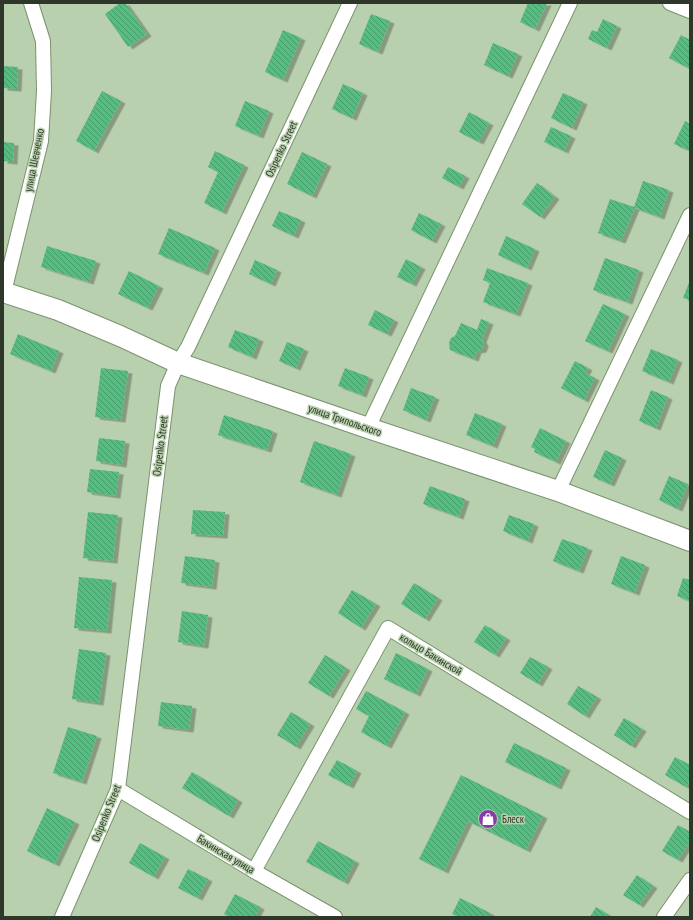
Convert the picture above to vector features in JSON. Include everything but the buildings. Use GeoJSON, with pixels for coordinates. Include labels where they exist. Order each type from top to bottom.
{"type":"FeatureCollection","features":[{"type":"Feature","properties":{"kind":"street","name":"улица Шевченко"},"geometry":{"type":"LineString","coordinates":[[3,292],[41,141],[44,91],[43,41],[31,3]]}},
{"type":"Feature","properties":{"kind":"street","name":"Osipenko Street"},"geometry":{"type":"LineString","coordinates":[[62,917],[118,789],[168,386],[178,363],[188,347],[350,3]]}},
{"type":"Feature","properties":{"kind":"street"},"geometry":{"type":"LineString","coordinates":[[368,428],[570,3]]}},
{"type":"Feature","properties":{"kind":"street"},"geometry":{"type":"LineString","coordinates":[[670,3],[690,11]]}},
{"type":"Feature","properties":{"kind":"street"},"geometry":{"type":"LineString","coordinates":[[558,491],[690,215]]}},
{"type":"Feature","properties":{"kind":"street","name":"улица Трипольского"},"geometry":{"type":"LineString","coordinates":[[3,292],[58,310],[120,336],[178,363],[558,491],[690,541]]}},
{"type":"Feature","properties":{"kind":"street","name":"кольцо Бакинской"},"geometry":{"type":"LineString","coordinates":[[254,871],[388,628],[690,812]]}},
{"type":"Feature","properties":{"kind":"street","name":"Бакинская улица"},"geometry":{"type":"LineString","coordinates":[[118,789],[254,871],[335,917]]}},
{"type":"Feature","properties":{"kind":"street"},"geometry":{"type":"LineString","coordinates":[[664,917],[690,880]]}},
{"type":"Feature","properties":{"kind":"place","name":"Блеск"},"geometry":{"type":"Point","coordinates":[488,819]}}]}
